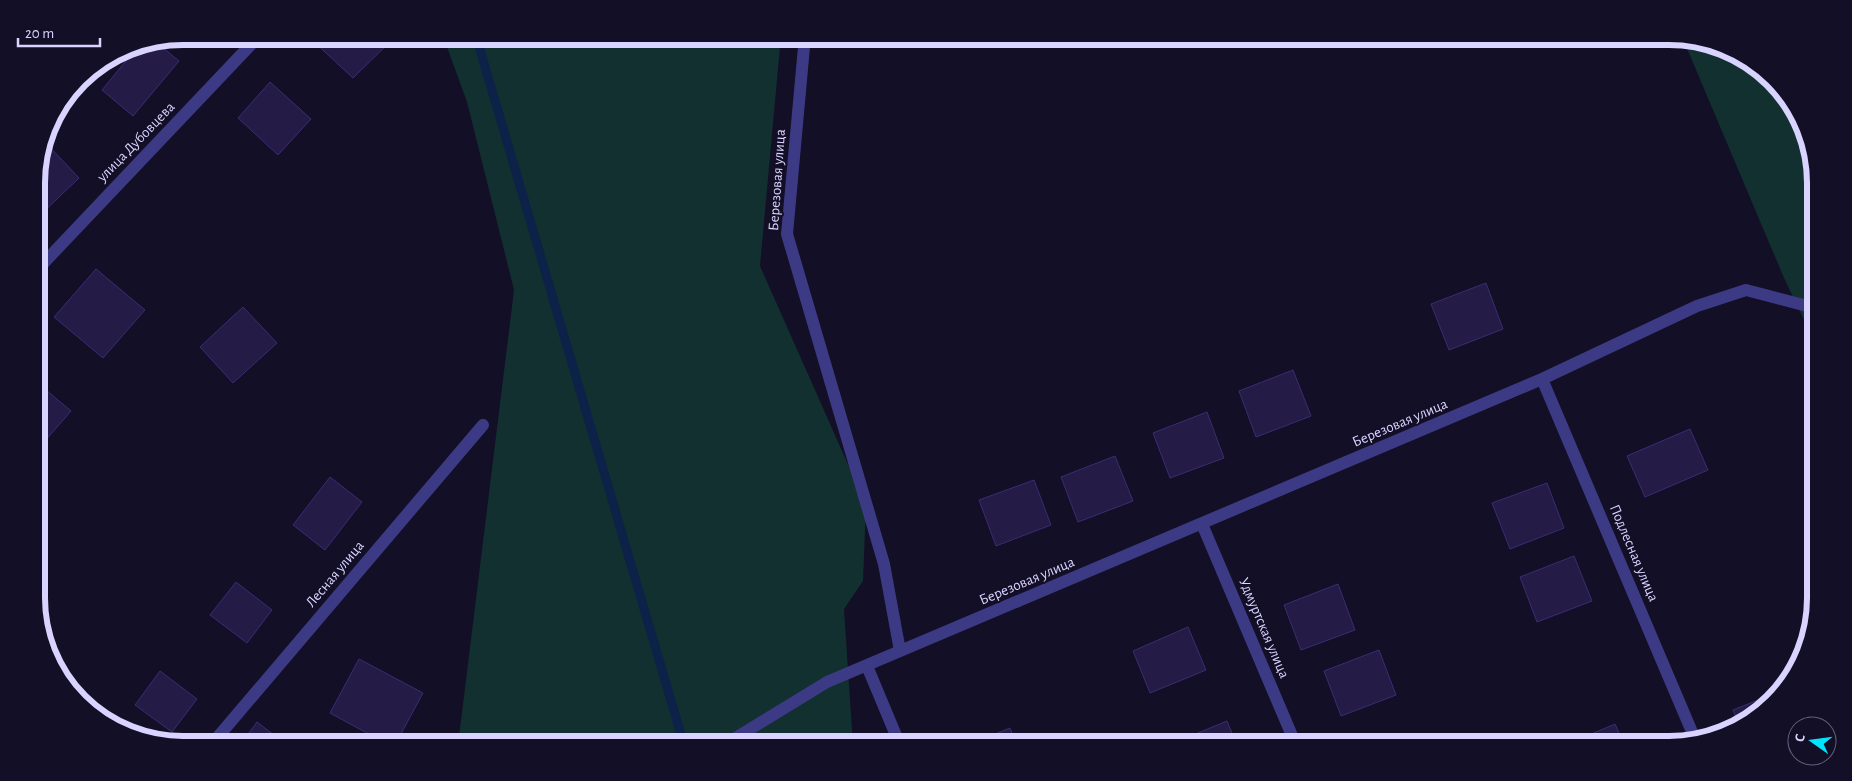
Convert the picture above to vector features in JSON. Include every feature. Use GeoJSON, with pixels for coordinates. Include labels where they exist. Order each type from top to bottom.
{"type":"FeatureCollection","features":[{"type":"Feature","properties":{"kind":"street","name":"улица Дубовцева"},"geometry":{"type":"LineString","coordinates":[[45,262],[250,45]]}},
{"type":"Feature","properties":{"kind":"street","name":"Березовая улица"},"geometry":{"type":"LineString","coordinates":[[804,45],[787,234],[884,564],[900,652],[1542,380],[1696,306],[1746,290],[1807,306]]}},
{"type":"Feature","properties":{"kind":"street","name":"Подлесная улица"},"geometry":{"type":"LineString","coordinates":[[1542,380],[1693,734]]}},
{"type":"Feature","properties":{"kind":"street","name":"Лесная улица"},"geometry":{"type":"LineString","coordinates":[[219,736],[483,425]]}},
{"type":"Feature","properties":{"kind":"street","name":"Удмуртская улица"},"geometry":{"type":"LineString","coordinates":[[1202,524],[1293,736]]}},
{"type":"Feature","properties":{"kind":"street"},"geometry":{"type":"LineString","coordinates":[[739,736],[827,682],[900,652]]}},
{"type":"Feature","properties":{"kind":"street"},"geometry":{"type":"LineString","coordinates":[[867,666],[896,736]]}},
{"type":"Feature","properties":{"kind":"green space"},"geometry":{"type":"Polygon","coordinates":[[[446,45],[780,45],[760,266],[866,505],[863,581],[844,609],[852,736],[459,736],[514,290],[467,102],[446,45]]]}},
{"type":"Feature","properties":{"kind":"green space"},"geometry":{"type":"Polygon","coordinates":[[[1686,46],[1713,52],[1746,68],[1767,85],[1788,114],[1796,130],[1806,165],[1807,326],[1784,278],[1686,46]]]}},
{"type":"Feature","properties":{"kind":"building"},"geometry":{"type":"Polygon","coordinates":[[[317,45],[387,45],[353,78],[317,45]]]}},
{"type":"Feature","properties":{"kind":"building"},"geometry":{"type":"Polygon","coordinates":[[[162,47],[179,61],[133,116],[102,90],[130,56],[139,52],[162,47]]]}},
{"type":"Feature","properties":{"kind":"building"},"geometry":{"type":"Polygon","coordinates":[[[270,82],[311,119],[278,155],[238,118],[270,82]]]}},
{"type":"Feature","properties":{"kind":"building"},"geometry":{"type":"Polygon","coordinates":[[[50,147],[79,178],[45,210],[45,174],[50,147]]]}},
{"type":"Feature","properties":{"kind":"building"},"geometry":{"type":"Polygon","coordinates":[[[96,269],[145,310],[103,358],[54,317],[96,269]]]}},
{"type":"Feature","properties":{"kind":"building"},"geometry":{"type":"Polygon","coordinates":[[[1486,283],[1503,329],[1449,350],[1431,304],[1486,283]]]}},
{"type":"Feature","properties":{"kind":"building"},"geometry":{"type":"Polygon","coordinates":[[[243,307],[277,343],[233,383],[200,347],[243,307]]]}},
{"type":"Feature","properties":{"kind":"building"},"geometry":{"type":"Polygon","coordinates":[[[1293,370],[1311,416],[1256,437],[1239,391],[1293,370]]]}},
{"type":"Feature","properties":{"kind":"building"},"geometry":{"type":"Polygon","coordinates":[[[45,389],[71,411],[45,441],[45,389]]]}},
{"type":"Feature","properties":{"kind":"building"},"geometry":{"type":"Polygon","coordinates":[[[1207,412],[1224,458],[1170,478],[1153,433],[1207,412]]]}},
{"type":"Feature","properties":{"kind":"building"},"geometry":{"type":"Polygon","coordinates":[[[1690,429],[1708,470],[1645,497],[1627,456],[1690,429]]]}},
{"type":"Feature","properties":{"kind":"building"},"geometry":{"type":"Polygon","coordinates":[[[1115,456],[1133,501],[1078,522],[1061,477],[1115,456]]]}},
{"type":"Feature","properties":{"kind":"building"},"geometry":{"type":"Polygon","coordinates":[[[330,477],[362,502],[325,550],[293,525],[330,477]]]}},
{"type":"Feature","properties":{"kind":"building"},"geometry":{"type":"Polygon","coordinates":[[[1034,480],[1051,525],[996,546],[979,500],[1034,480]]]}},
{"type":"Feature","properties":{"kind":"building"},"geometry":{"type":"Polygon","coordinates":[[[1547,483],[1564,528],[1510,549],[1492,503],[1547,483]]]}},
{"type":"Feature","properties":{"kind":"building"},"geometry":{"type":"Polygon","coordinates":[[[1574,556],[1592,601],[1537,622],[1520,577],[1574,556]]]}},
{"type":"Feature","properties":{"kind":"building"},"geometry":{"type":"Polygon","coordinates":[[[236,582],[272,610],[247,643],[210,615],[236,582]]]}},
{"type":"Feature","properties":{"kind":"building"},"geometry":{"type":"Polygon","coordinates":[[[1338,584],[1355,630],[1301,650],[1284,605],[1338,584]]]}},
{"type":"Feature","properties":{"kind":"building"},"geometry":{"type":"Polygon","coordinates":[[[1188,627],[1206,670],[1150,693],[1133,651],[1188,627]]]}},
{"type":"Feature","properties":{"kind":"building"},"geometry":{"type":"Polygon","coordinates":[[[1379,650],[1396,695],[1341,716],[1324,671],[1379,650]]]}},
{"type":"Feature","properties":{"kind":"building"},"geometry":{"type":"Polygon","coordinates":[[[359,659],[423,693],[400,736],[372,736],[330,713],[359,659]]]}},
{"type":"Feature","properties":{"kind":"building"},"geometry":{"type":"Polygon","coordinates":[[[160,671],[197,699],[172,732],[135,705],[160,671]]]}},
{"type":"Feature","properties":{"kind":"building"},"geometry":{"type":"Polygon","coordinates":[[[1766,697],[1737,718],[1733,710],[1766,697]]]}},
{"type":"Feature","properties":{"kind":"building"},"geometry":{"type":"Polygon","coordinates":[[[1227,721],[1233,736],[1191,736],[1227,721]]]}},
{"type":"Feature","properties":{"kind":"building"},"geometry":{"type":"Polygon","coordinates":[[[257,722],[275,736],[247,736],[257,722]]]}},
{"type":"Feature","properties":{"kind":"building"},"geometry":{"type":"Polygon","coordinates":[[[1615,724],[1620,736],[1587,736],[1615,724]]]}},
{"type":"Feature","properties":{"kind":"building"},"geometry":{"type":"Polygon","coordinates":[[[1010,728],[1013,736],[990,736],[1010,728]]]}},
{"type":"Feature","properties":{"kind":"waterway"},"geometry":{"type":"LineString","coordinates":[[479,45],[681,736]]}}]}
